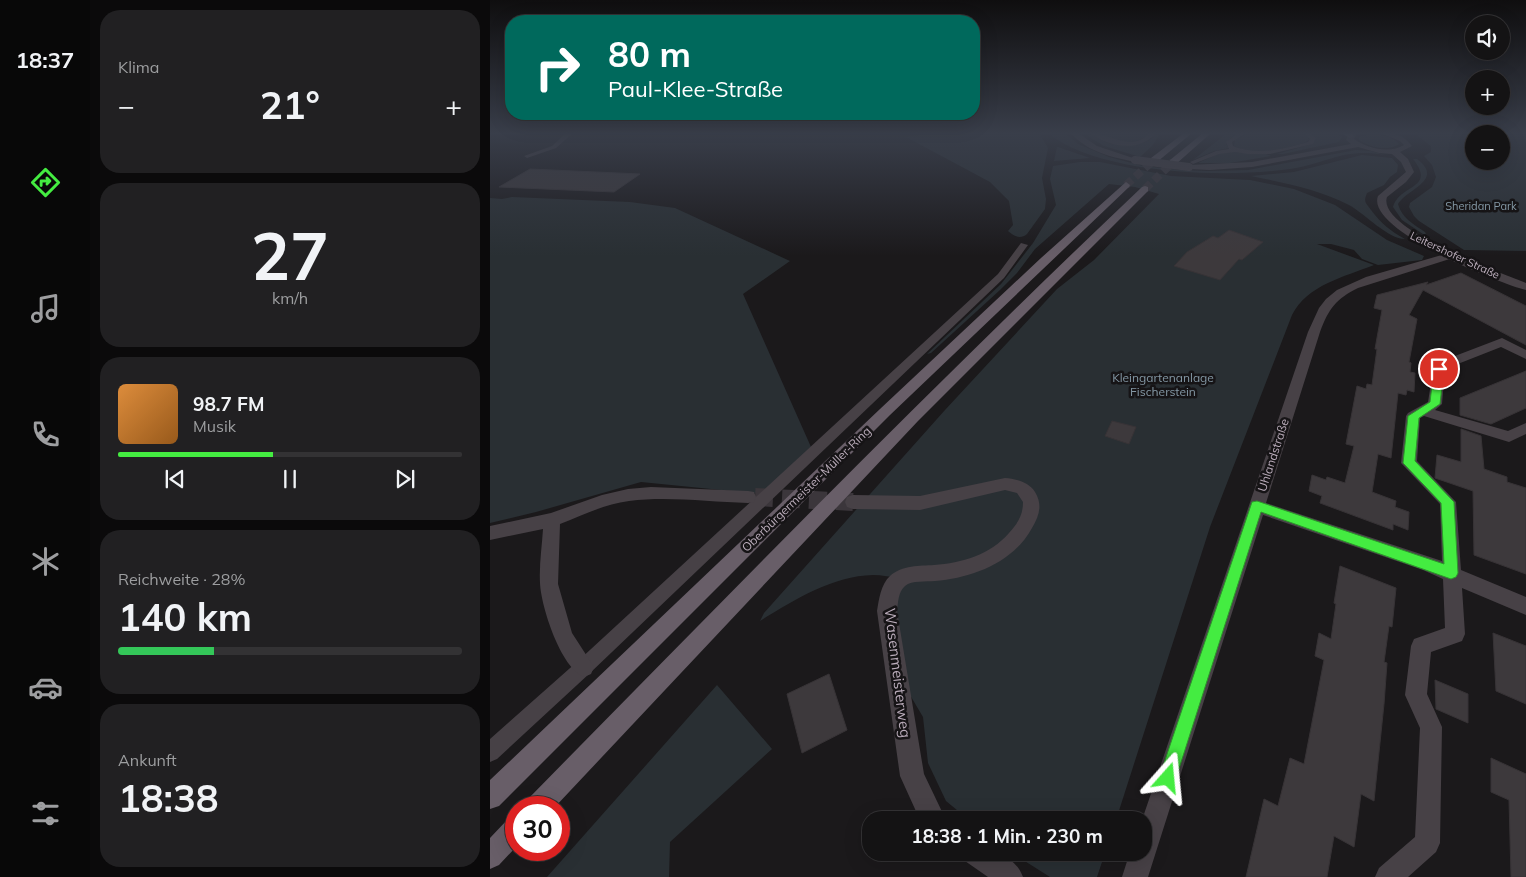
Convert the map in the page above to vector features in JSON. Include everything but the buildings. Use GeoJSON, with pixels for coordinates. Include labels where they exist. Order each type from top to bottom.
{"type":"FeatureCollection","features":[{"type":"Feature","properties":{"kind":"highway","name":"Oberbürgermeister-Müller-Ring"},"geometry":{"type":"LineString","coordinates":[[490,797],[840,455],[1126,185]]}},
{"type":"Feature","properties":{"kind":"highway","name":"Oberbürgermeister-Müller-Ring"},"geometry":{"type":"LineString","coordinates":[[549,796],[879,454],[1066,264],[1145,189]]}},
{"type":"Feature","properties":{"kind":"highway"},"geometry":{"type":"LineString","coordinates":[[490,856],[505,840]]}},
{"type":"Feature","properties":{"kind":"street","name":"Leitershofer Straße"},"geometry":{"type":"LineString","coordinates":[[1409,174],[1402,183],[1384,193],[1380,201],[1381,208],[1386,216],[1398,227],[1418,239],[1526,287]]}},
{"type":"Feature","properties":{"kind":"street","name":"Uhlandstraße"},"geometry":{"type":"LineString","coordinates":[[1152,828],[1314,332],[1322,313],[1329,302],[1337,295],[1362,283],[1438,262],[1452,255]]}},
{"type":"Feature","properties":{"kind":"street"},"geometry":{"type":"LineString","coordinates":[[1388,877],[1427,843],[1431,727],[1416,695],[1421,646],[1455,634],[1448,502],[1408,463],[1413,416],[1435,404],[1439,367],[1502,342],[1526,355]]}},
{"type":"Feature","properties":{"kind":"street"},"geometry":{"type":"LineString","coordinates":[[1422,411],[1509,437],[1526,428]]}},
{"type":"Feature","properties":{"kind":"street","name":"Wasenmeisterweg"},"geometry":{"type":"LineString","coordinates":[[853,502],[920,503],[1004,484],[1016,485],[1025,491],[1030,499],[1031,510],[1026,524],[1015,539],[998,555],[979,564],[957,570],[900,578],[891,590],[887,611],[912,776],[927,811]]}},
{"type":"Feature","properties":{"kind":"street"},"geometry":{"type":"LineString","coordinates":[[490,533],[552,520],[602,501],[628,495],[651,493],[748,497]]}},
{"type":"Feature","properties":{"kind":"street"},"geometry":{"type":"LineString","coordinates":[[1257,506],[1451,573],[1499,596],[1526,606]]}},
{"type":"Feature","properties":{"kind":"street"},"geometry":{"type":"LineString","coordinates":[[552,520],[549,584],[563,637],[584,667]]}},
{"type":"Feature","properties":{"kind":"street"},"geometry":{"type":"LineString","coordinates":[[987,861],[1010,877]]}},
{"type":"Feature","properties":{"kind":"street","name":"Uhlandstraße"},"geometry":{"type":"LineString","coordinates":[[1135,877],[1141,861]]}},
{"type":"Feature","properties":{"kind":"lane"},"geometry":{"type":"LineString","coordinates":[[490,752],[584,667],[1001,276],[1024,244]]}},
{"type":"Feature","properties":{"kind":"green space"},"geometry":{"type":"Polygon","coordinates":[[[975,174],[1043,174],[1046,199],[1045,209],[1027,234],[1019,237],[1008,231],[1013,225],[1009,201],[990,182],[975,174]]]}},
{"type":"Feature","properties":{"kind":"green space","name":"Kleingartenanlage Fischerstein"},"geometry":{"type":"Polygon","coordinates":[[[1051,174],[1160,174],[1250,180],[1294,189],[1335,205],[1387,240],[1424,256],[1422,260],[1378,265],[1362,259],[1354,250],[1331,244],[1317,244],[1374,265],[1327,283],[1317,289],[1307,296],[1292,315],[1210,527],[1119,811],[958,811],[946,801],[928,763],[923,717],[897,673],[887,611],[900,578],[873,575],[858,576],[828,584],[800,597],[760,621],[764,613],[945,410],[1057,289],[1094,260],[1159,194],[1135,187],[1109,184],[1035,249],[1017,273],[1000,290],[931,353],[927,354],[1001,284],[1033,243],[1056,205],[1050,179],[1051,174]]]}},
{"type":"Feature","properties":{"kind":"green space"},"geometry":{"type":"Polygon","coordinates":[[[1273,174],[1394,174],[1384,185],[1367,193],[1365,201],[1382,223],[1405,239],[1391,235],[1349,205],[1337,199],[1301,187],[1251,176],[1273,174]]]}},
{"type":"Feature","properties":{"kind":"green space"},"geometry":{"type":"Polygon","coordinates":[[[1420,174],[1427,174],[1426,179],[1398,204],[1405,217],[1426,234],[1423,234],[1402,220],[1393,207],[1402,194],[1414,186],[1420,174]]]}},
{"type":"Feature","properties":{"kind":"green space","name":"Sheridan Park"},"geometry":{"type":"Polygon","coordinates":[[[1435,174],[1526,174],[1526,251],[1464,250],[1419,221],[1409,207],[1410,203],[1432,187],[1436,177],[1435,174]]]}},
{"type":"Feature","properties":{"kind":"green space"},"geometry":{"type":"Polygon","coordinates":[[[512,197],[630,202],[675,208],[790,261],[743,294],[811,447],[761,494],[641,482],[490,523],[490,198],[502,199],[512,197]]]}},
{"type":"Feature","properties":{"kind":"green space"},"geometry":{"type":"Polygon","coordinates":[[[717,685],[772,749],[670,842],[669,877],[547,877],[561,861],[570,861],[570,851],[717,685]]]}},
{"type":"Feature","properties":{"kind":"green space"},"geometry":{"type":"Polygon","coordinates":[[[1025,861],[1102,861],[1097,877],[1050,877],[1025,861]]]}},
{"type":"Feature","properties":{"kind":"tunnel"},"geometry":{"type":"LineString","coordinates":[[1126,185],[1138,174]]}},
{"type":"Feature","properties":{"kind":"tunnel"},"geometry":{"type":"LineString","coordinates":[[1145,189],[1161,174]]}},
{"type":"Feature","properties":{"kind":"tunnel"},"geometry":{"type":"LineString","coordinates":[[755,497],[853,502]]}},
{"type":"Feature","properties":{"kind":"route"},"geometry":{"type":"LineString","coordinates":[[1168,778],[1257,506],[1451,573],[1448,502],[1408,463],[1413,416],[1435,404],[1439,369]]}}]}
